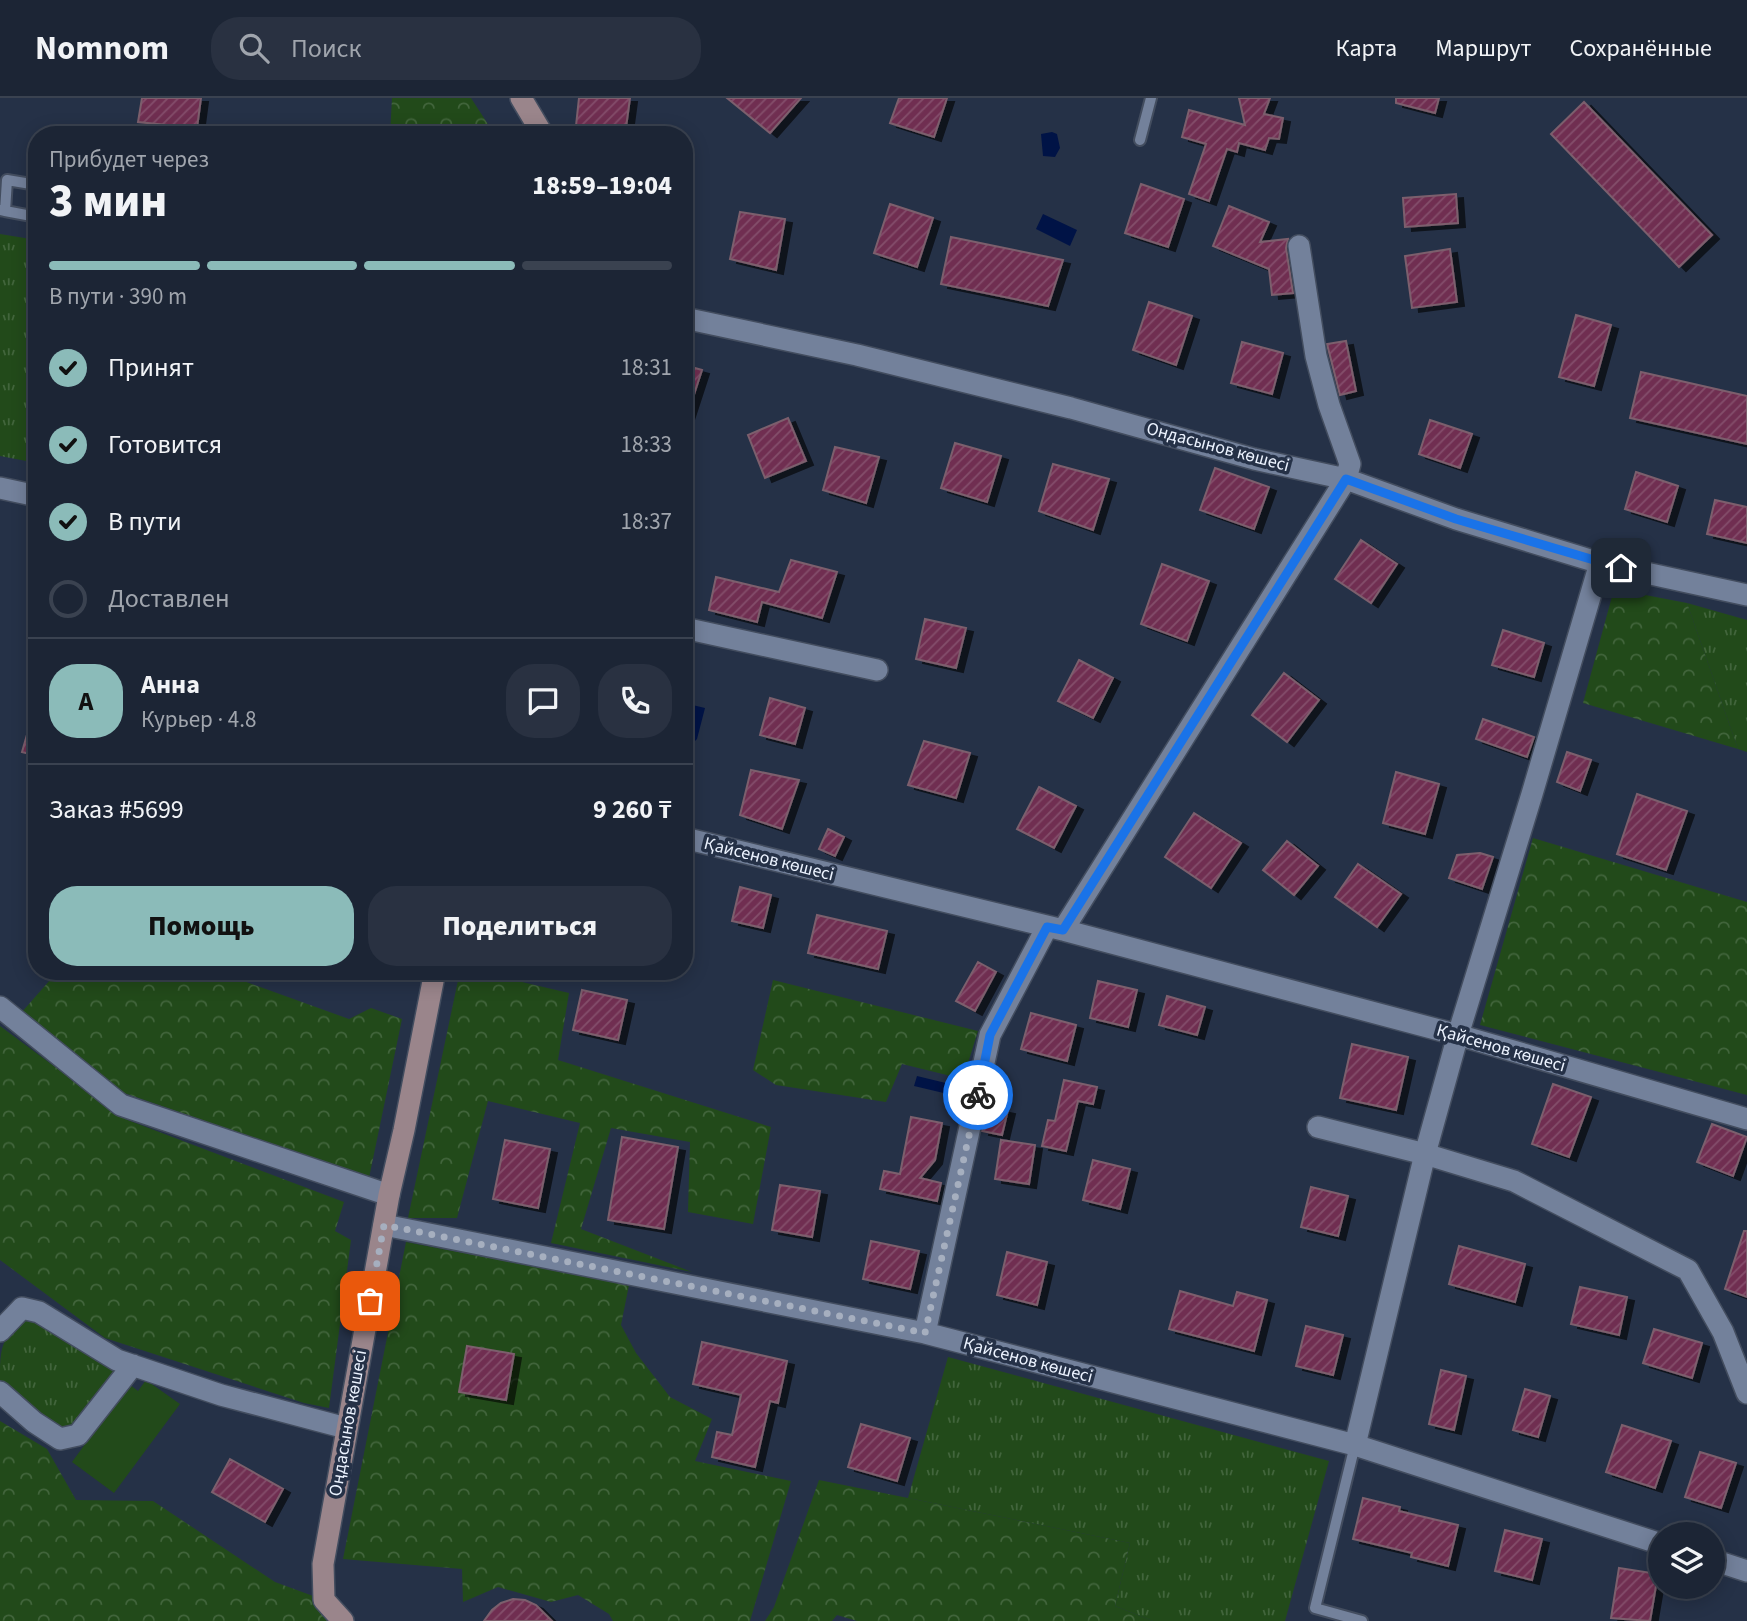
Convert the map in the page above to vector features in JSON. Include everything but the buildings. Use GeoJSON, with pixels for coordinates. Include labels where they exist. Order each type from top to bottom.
{"type":"FeatureCollection","features":[{"type":"Feature","properties":{"kind":"street"},"geometry":{"type":"LineString","coordinates":[[521,98],[538,126]]}},
{"type":"Feature","properties":{"kind":"street"},"geometry":{"type":"LineString","coordinates":[[925,1333],[990,1035],[1055,929],[1346,479],[1350,464],[1329,405],[1316,356],[1299,246]]}},
{"type":"Feature","properties":{"kind":"street","name":"Ондасынов көшесі"},"geometry":{"type":"LineString","coordinates":[[693,320],[857,355],[1071,408],[1254,459],[1346,479],[1456,519],[1600,563],[1747,595]]}},
{"type":"Feature","properties":{"kind":"street"},"geometry":{"type":"LineString","coordinates":[[0,488],[28,494]]}},
{"type":"Feature","properties":{"kind":"street"},"geometry":{"type":"LineString","coordinates":[[1355,1445],[1425,1154],[1458,1035],[1600,563]]}},
{"type":"Feature","properties":{"kind":"street"},"geometry":{"type":"LineString","coordinates":[[693,630],[877,670]]}},
{"type":"Feature","properties":{"kind":"street","name":"Қайсенов көшесі"},"geometry":{"type":"LineString","coordinates":[[693,840],[1055,929],[1458,1035],[1747,1119]]}},
{"type":"Feature","properties":{"kind":"street","name":"Оңдасынов көшесі"},"geometry":{"type":"LineString","coordinates":[[343,1621],[324,1600],[323,1564],[389,1195],[433,980]]}},
{"type":"Feature","properties":{"kind":"street"},"geometry":{"type":"LineString","coordinates":[[0,1007],[121,1105],[389,1195]]}},
{"type":"Feature","properties":{"kind":"street"},"geometry":{"type":"LineString","coordinates":[[1318,1128],[1425,1154],[1514,1181],[1688,1270],[1723,1332],[1747,1393]]}},
{"type":"Feature","properties":{"kind":"street","name":"Қайсенов көшесі"},"geometry":{"type":"LineString","coordinates":[[384,1225],[925,1333],[1355,1445],[1648,1540]]}},
{"type":"Feature","properties":{"kind":"street"},"geometry":{"type":"LineString","coordinates":[[0,1331],[22,1308],[39,1312],[117,1360],[221,1395],[346,1427]]}},
{"type":"Feature","properties":{"kind":"street"},"geometry":{"type":"LineString","coordinates":[[0,1392],[34,1422],[61,1439],[78,1436],[133,1365]]}},
{"type":"Feature","properties":{"kind":"street"},"geometry":{"type":"LineString","coordinates":[[1725,1564],[1747,1571]]}},
{"type":"Feature","properties":{"kind":"lane"},"geometry":{"type":"LineString","coordinates":[[1140,140],[1151,98]]}},
{"type":"Feature","properties":{"kind":"lane"},"geometry":{"type":"LineString","coordinates":[[28,184],[7,180],[2,211],[28,215]]}},
{"type":"Feature","properties":{"kind":"lane"},"geometry":{"type":"LineString","coordinates":[[1313,1621],[1355,1445]]}},
{"type":"Feature","properties":{"kind":"lane"},"geometry":{"type":"LineString","coordinates":[[1315,1608],[1362,1621]]}},
{"type":"Feature","properties":{"kind":"green space"},"geometry":{"type":"Polygon","coordinates":[[[392,98],[471,98],[489,126],[390,126],[392,98]]]}},
{"type":"Feature","properties":{"kind":"green space"},"geometry":{"type":"Polygon","coordinates":[[[0,234],[28,239],[28,461],[0,456],[0,234]]]}},
{"type":"Feature","properties":{"kind":"green space"},"geometry":{"type":"Polygon","coordinates":[[[1614,589],[1687,603],[1738,749],[1583,703],[1614,589]]]}},
{"type":"Feature","properties":{"kind":"green space"},"geometry":{"type":"Polygon","coordinates":[[[1687,603],[1747,620],[1747,752],[1738,749],[1687,603]]]}},
{"type":"Feature","properties":{"kind":"green space"},"geometry":{"type":"Polygon","coordinates":[[[1533,838],[1747,902],[1747,1095],[1480,1025],[1533,838]]]}},
{"type":"Feature","properties":{"kind":"green space"},"geometry":{"type":"Polygon","coordinates":[[[50,980],[241,980],[349,1019],[371,1008],[402,1019],[369,1178],[124,1093],[21,1013],[50,980]]]}},
{"type":"Feature","properties":{"kind":"green space"},"geometry":{"type":"Polygon","coordinates":[[[458,980],[513,980],[569,993],[558,1060],[771,1127],[753,1224],[688,1212],[690,1142],[611,1128],[581,1229],[692,1272],[551,1243],[580,1123],[488,1101],[457,1218],[408,1218],[458,980]]]}},
{"type":"Feature","properties":{"kind":"green space"},"geometry":{"type":"Polygon","coordinates":[[[773,980],[978,1031],[963,1079],[902,1064],[886,1102],[776,1085],[753,1070],[773,980]]]}},
{"type":"Feature","properties":{"kind":"green space"},"geometry":{"type":"Polygon","coordinates":[[[0,1026],[125,1119],[344,1202],[335,1231],[351,1240],[329,1408],[304,1403],[105,1338],[0,1260],[0,1026]]]}},
{"type":"Feature","properties":{"kind":"green space"},"geometry":{"type":"Polygon","coordinates":[[[406,1242],[629,1285],[621,1325],[636,1353],[670,1397],[712,1419],[695,1461],[791,1481],[750,1621],[613,1621],[609,1614],[578,1595],[551,1602],[498,1587],[463,1602],[462,1569],[343,1559],[406,1242]]]}},
{"type":"Feature","properties":{"kind":"green space"},"geometry":{"type":"Polygon","coordinates":[[[28,1318],[110,1363],[114,1371],[112,1380],[76,1428],[56,1427],[0,1380],[0,1360],[4,1344],[12,1331],[28,1318]]]}},
{"type":"Feature","properties":{"kind":"green space"},"geometry":{"type":"Polygon","coordinates":[[[948,1357],[1329,1461],[1285,1621],[1153,1621],[1115,1606],[1130,1543],[908,1498],[948,1357]]]}},
{"type":"Feature","properties":{"kind":"green space"},"geometry":{"type":"Polygon","coordinates":[[[146,1380],[180,1404],[114,1493],[72,1462],[129,1384],[138,1391],[146,1380]]]}},
{"type":"Feature","properties":{"kind":"green space"},"geometry":{"type":"Polygon","coordinates":[[[0,1421],[47,1449],[76,1500],[153,1501],[275,1582],[324,1600],[346,1621],[0,1621],[0,1421]]]}},
{"type":"Feature","properties":{"kind":"green space"},"geometry":{"type":"Polygon","coordinates":[[[819,1480],[1130,1543],[1115,1606],[1153,1621],[857,1621],[837,1615],[832,1621],[765,1621],[774,1607],[819,1480]]]}},
{"type":"Feature","properties":{"kind":"shaded area"},"geometry":{"type":"Polygon","coordinates":[[[1041,134],[1057,134],[1060,148],[1055,157],[1043,156],[1041,134]]]}},
{"type":"Feature","properties":{"kind":"shaded area"},"geometry":{"type":"Polygon","coordinates":[[[1043,214],[1077,230],[1070,246],[1036,229],[1043,214]]]}},
{"type":"Feature","properties":{"kind":"shaded area"},"geometry":{"type":"Polygon","coordinates":[[[693,705],[705,708],[697,739],[693,743],[693,705]]]}},
{"type":"Feature","properties":{"kind":"shaded area"},"geometry":{"type":"Polygon","coordinates":[[[917,1076],[954,1085],[952,1095],[914,1086],[917,1076]]]}},
{"type":"Feature","properties":{"kind":"way so far"},"geometry":{"type":"LineString","coordinates":[[370,1301],[384,1225],[925,1333],[978,1095]]}},
{"type":"Feature","properties":{"kind":"route"},"geometry":{"type":"LineString","coordinates":[[978,1095],[990,1035],[1047,927],[1063,930],[1346,479],[1456,519],[1621,568]]}}]}
